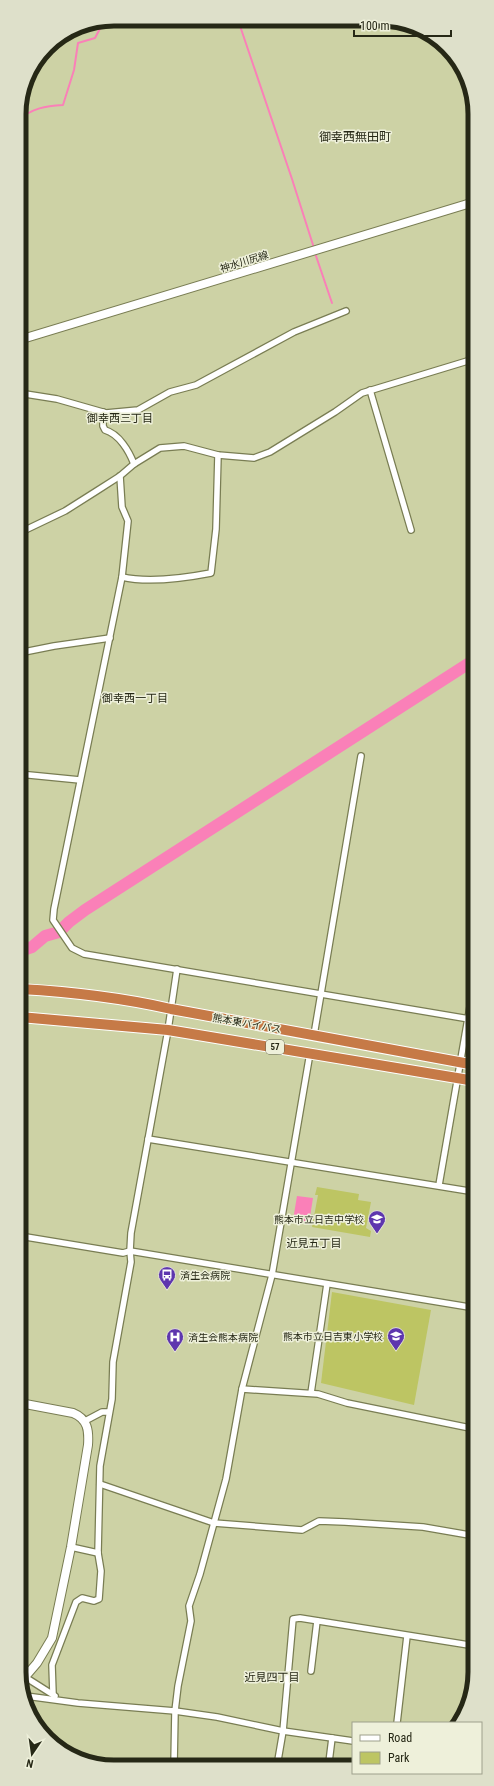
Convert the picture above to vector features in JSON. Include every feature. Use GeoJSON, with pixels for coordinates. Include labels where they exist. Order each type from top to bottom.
{"type":"FeatureCollection","features":[{"type":"Feature","properties":{"kind":"highway","name":"熊本東バイパス"},"geometry":{"type":"LineString","coordinates":[[26,989],[77,992],[132,1000],[171,1009],[468,1064]]}},
{"type":"Feature","properties":{"kind":"highway","name":"熊本東バイパス"},"geometry":{"type":"LineString","coordinates":[[26,1017],[168,1030],[468,1080]]}},
{"type":"Feature","properties":{"kind":"main road","name":"神水川尻線"},"geometry":{"type":"LineString","coordinates":[[26,338],[468,204]]}},
{"type":"Feature","properties":{"kind":"main road"},"geometry":{"type":"LineString","coordinates":[[26,1404],[65,1410],[80,1415],[85,1421],[89,1430],[88,1445],[71,1547],[52,1638],[37,1664],[26,1674]]}},
{"type":"Feature","properties":{"kind":"street"},"geometry":{"type":"LineString","coordinates":[[26,394],[57,399],[106,413],[138,410],[170,392],[196,385],[294,332],[346,311]]}},
{"type":"Feature","properties":{"kind":"street"},"geometry":{"type":"LineString","coordinates":[[26,530],[65,511],[120,476],[134,464],[160,448],[176,445],[218,455],[254,458],[270,452],[335,412],[362,393],[468,361]]}},
{"type":"Feature","properties":{"kind":"street"},"geometry":{"type":"LineString","coordinates":[[370,390],[411,530]]}},
{"type":"Feature","properties":{"kind":"street"},"geometry":{"type":"LineString","coordinates":[[103,412],[103,426],[105,430],[112,432],[121,442],[130,453],[134,464]]}},
{"type":"Feature","properties":{"kind":"street"},"geometry":{"type":"LineString","coordinates":[[122,577],[132,580],[159,579],[211,573],[216,529],[218,455]]}},
{"type":"Feature","properties":{"kind":"street"},"geometry":{"type":"LineString","coordinates":[[120,476],[122,507],[128,521],[122,577],[53,920],[72,948],[84,954],[468,1019],[439,1186]]}},
{"type":"Feature","properties":{"kind":"street"},"geometry":{"type":"LineString","coordinates":[[26,652],[54,646],[110,638]]}},
{"type":"Feature","properties":{"kind":"street"},"geometry":{"type":"LineString","coordinates":[[314,1035],[361,756]]}},
{"type":"Feature","properties":{"kind":"street"},"geometry":{"type":"LineString","coordinates":[[26,775],[80,780]]}},
{"type":"Feature","properties":{"kind":"street"},"geometry":{"type":"LineString","coordinates":[[53,1694],[52,1666],[76,1602],[82,1598],[94,1601],[99,1599],[101,1571],[98,1554],[100,1466],[110,1412],[113,1362],[131,1262],[131,1233],[168,1030],[177,969]]}},
{"type":"Feature","properties":{"kind":"street"},"geometry":{"type":"LineString","coordinates":[[174,1760],[175,1710],[179,1679],[191,1621],[189,1606],[200,1574],[226,1479],[242,1389],[272,1275],[310,1053]]}},
{"type":"Feature","properties":{"kind":"street"},"geometry":{"type":"LineString","coordinates":[[148,1139],[468,1191]]}},
{"type":"Feature","properties":{"kind":"street"},"geometry":{"type":"LineString","coordinates":[[26,1237],[123,1253],[130,1251],[468,1307]]}},
{"type":"Feature","properties":{"kind":"street"},"geometry":{"type":"LineString","coordinates":[[311,1393],[327,1284]]}},
{"type":"Feature","properties":{"kind":"street"},"geometry":{"type":"LineString","coordinates":[[242,1389],[311,1393],[369,1408],[468,1428]]}},
{"type":"Feature","properties":{"kind":"street"},"geometry":{"type":"LineString","coordinates":[[85,1421],[102,1412],[110,1412]]}},
{"type":"Feature","properties":{"kind":"street"},"geometry":{"type":"LineString","coordinates":[[100,1484],[214,1524],[302,1530],[319,1521],[346,1522],[423,1527],[468,1535]]}},
{"type":"Feature","properties":{"kind":"street"},"geometry":{"type":"LineString","coordinates":[[71,1547],[98,1554]]}},
{"type":"Feature","properties":{"kind":"street"},"geometry":{"type":"LineString","coordinates":[[278,1760],[283,1731],[293,1619],[300,1618],[468,1645]]}},
{"type":"Feature","properties":{"kind":"street"},"geometry":{"type":"LineString","coordinates":[[311,1672],[317,1621]]}},
{"type":"Feature","properties":{"kind":"street"},"geometry":{"type":"LineString","coordinates":[[397,1722],[407,1636]]}},
{"type":"Feature","properties":{"kind":"street"},"geometry":{"type":"LineString","coordinates":[[27,1680],[53,1694],[58,1700]]}},
{"type":"Feature","properties":{"kind":"street"},"geometry":{"type":"LineString","coordinates":[[30,1697],[175,1710],[283,1731],[352,1742]]}},
{"type":"Feature","properties":{"kind":"street"},"geometry":{"type":"LineString","coordinates":[[329,1760],[332,1738]]}},
{"type":"Feature","properties":{"kind":"green space"},"geometry":{"type":"Polygon","coordinates":[[[317,1187],[359,1194],[358,1200],[371,1202],[366,1228],[371,1231],[370,1237],[312,1227],[318,1195],[315,1195],[317,1187]]]}},
{"type":"Feature","properties":{"kind":"green space"},"geometry":{"type":"Polygon","coordinates":[[[332,1292],[431,1310],[414,1405],[321,1383],[332,1292]]]}},
{"type":"Feature","properties":{"kind":"shaded area"},"geometry":{"type":"Polygon","coordinates":[[[297,1196],[313,1198],[309,1223],[293,1220],[297,1196]]]}},
{"type":"Feature","properties":{"kind":"waterway"},"geometry":{"type":"LineString","coordinates":[[240,26],[314,248]]}},
{"type":"Feature","properties":{"kind":"waterway"},"geometry":{"type":"LineString","coordinates":[[26,115],[40,108],[63,105],[74,70],[78,43],[95,38],[101,27]]}},
{"type":"Feature","properties":{"kind":"waterway"},"geometry":{"type":"LineString","coordinates":[[315,253],[332,303]]}},
{"type":"Feature","properties":{"kind":"waterway"},"geometry":{"type":"LineString","coordinates":[[26,949],[32,947],[45,936],[59,932],[85,910],[468,664]]}},
{"type":"Feature","properties":{"kind":"place","name":"熊本市立日吉中学校"},"geometry":{"type":"Point","coordinates":[377,1234]}},
{"type":"Feature","properties":{"kind":"place","name":"済生会病院"},"geometry":{"type":"Point","coordinates":[167,1290]}},
{"type":"Feature","properties":{"kind":"place","name":"熊本市立日吉東小学校"},"geometry":{"type":"Point","coordinates":[396,1351]}},
{"type":"Feature","properties":{"kind":"place","name":"済生会熊本病院"},"geometry":{"type":"Point","coordinates":[175,1352]}},
{"type":"Feature","properties":{"kind":"district","name":"御幸西無田町"},"geometry":{"type":"Point","coordinates":[355,137]}},
{"type":"Feature","properties":{"kind":"district","name":"御幸西三丁目"},"geometry":{"type":"Point","coordinates":[120,418]}},
{"type":"Feature","properties":{"kind":"district","name":"御幸西一丁目"},"geometry":{"type":"Point","coordinates":[135,698]}},
{"type":"Feature","properties":{"kind":"district","name":"近見五丁目"},"geometry":{"type":"Point","coordinates":[314,1243]}},
{"type":"Feature","properties":{"kind":"district","name":"近見四丁目"},"geometry":{"type":"Point","coordinates":[272,1677]}}]}
